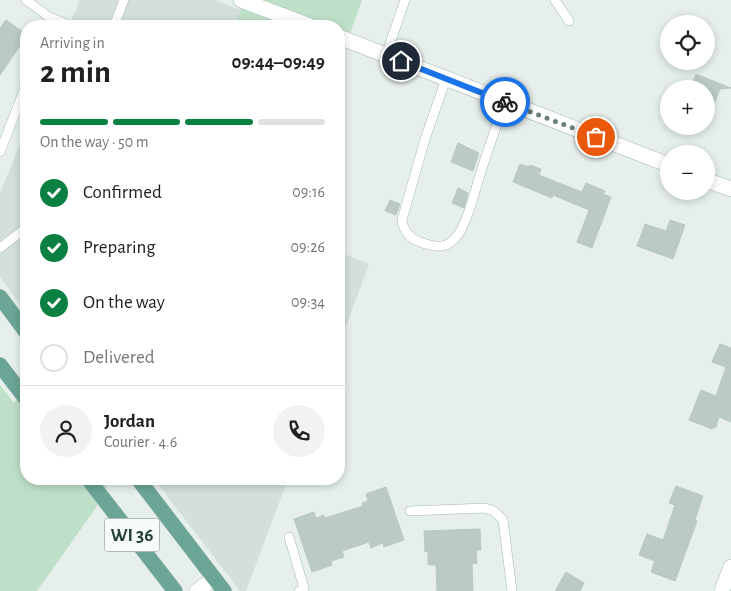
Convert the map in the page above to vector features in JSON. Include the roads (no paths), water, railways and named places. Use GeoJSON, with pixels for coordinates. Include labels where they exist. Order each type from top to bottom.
{"type":"FeatureCollection","features":[{"type":"Feature","properties":{"kind":"main road"},"geometry":{"type":"LineString","coordinates":[[0,297],[20,324]]}},
{"type":"Feature","properties":{"kind":"main road"},"geometry":{"type":"LineString","coordinates":[[0,365],[20,391]]}},
{"type":"Feature","properties":{"kind":"main road","name":"WI 36"},"geometry":{"type":"LineString","coordinates":[[93,485],[175,591]]}},
{"type":"Feature","properties":{"kind":"main road","name":"WI 36"},"geometry":{"type":"LineString","coordinates":[[143,485],[224,591]]}},
{"type":"Feature","properties":{"kind":"street"},"geometry":{"type":"LineString","coordinates":[[241,0],[294,20]]}},
{"type":"Feature","properties":{"kind":"street"},"geometry":{"type":"LineString","coordinates":[[345,39],[660,162]]}},
{"type":"Feature","properties":{"kind":"street"},"geometry":{"type":"LineString","coordinates":[[715,183],[731,189]]}},
{"type":"Feature","properties":{"kind":"street"},"geometry":{"type":"LineString","coordinates":[[722,591],[731,567]]}},
{"type":"Feature","properties":{"kind":"street"},"geometry":{"type":"LineString","coordinates":[[197,591],[214,578]]}},
{"type":"Feature","properties":{"kind":"lane"},"geometry":{"type":"LineString","coordinates":[[26,0],[49,17],[56,20]]}},
{"type":"Feature","properties":{"kind":"lane"},"geometry":{"type":"LineString","coordinates":[[116,20],[124,0]]}},
{"type":"Feature","properties":{"kind":"lane"},"geometry":{"type":"LineString","coordinates":[[386,55],[405,0]]}},
{"type":"Feature","properties":{"kind":"lane"},"geometry":{"type":"LineString","coordinates":[[555,0],[569,22]]}},
{"type":"Feature","properties":{"kind":"lane"},"geometry":{"type":"LineString","coordinates":[[446,79],[425,139],[402,220],[406,232],[416,241],[428,245],[446,245],[461,230],[505,102]]}},
{"type":"Feature","properties":{"kind":"lane"},"geometry":{"type":"LineString","coordinates":[[0,152],[20,100]]}},
{"type":"Feature","properties":{"kind":"lane"},"geometry":{"type":"LineString","coordinates":[[0,248],[20,233]]}},
{"type":"Feature","properties":{"kind":"lane"},"geometry":{"type":"LineString","coordinates":[[410,511],[485,508],[494,510],[503,520],[512,591]]}},
{"type":"Feature","properties":{"kind":"lane"},"geometry":{"type":"LineString","coordinates":[[289,537],[304,588],[300,591]]}}]}
